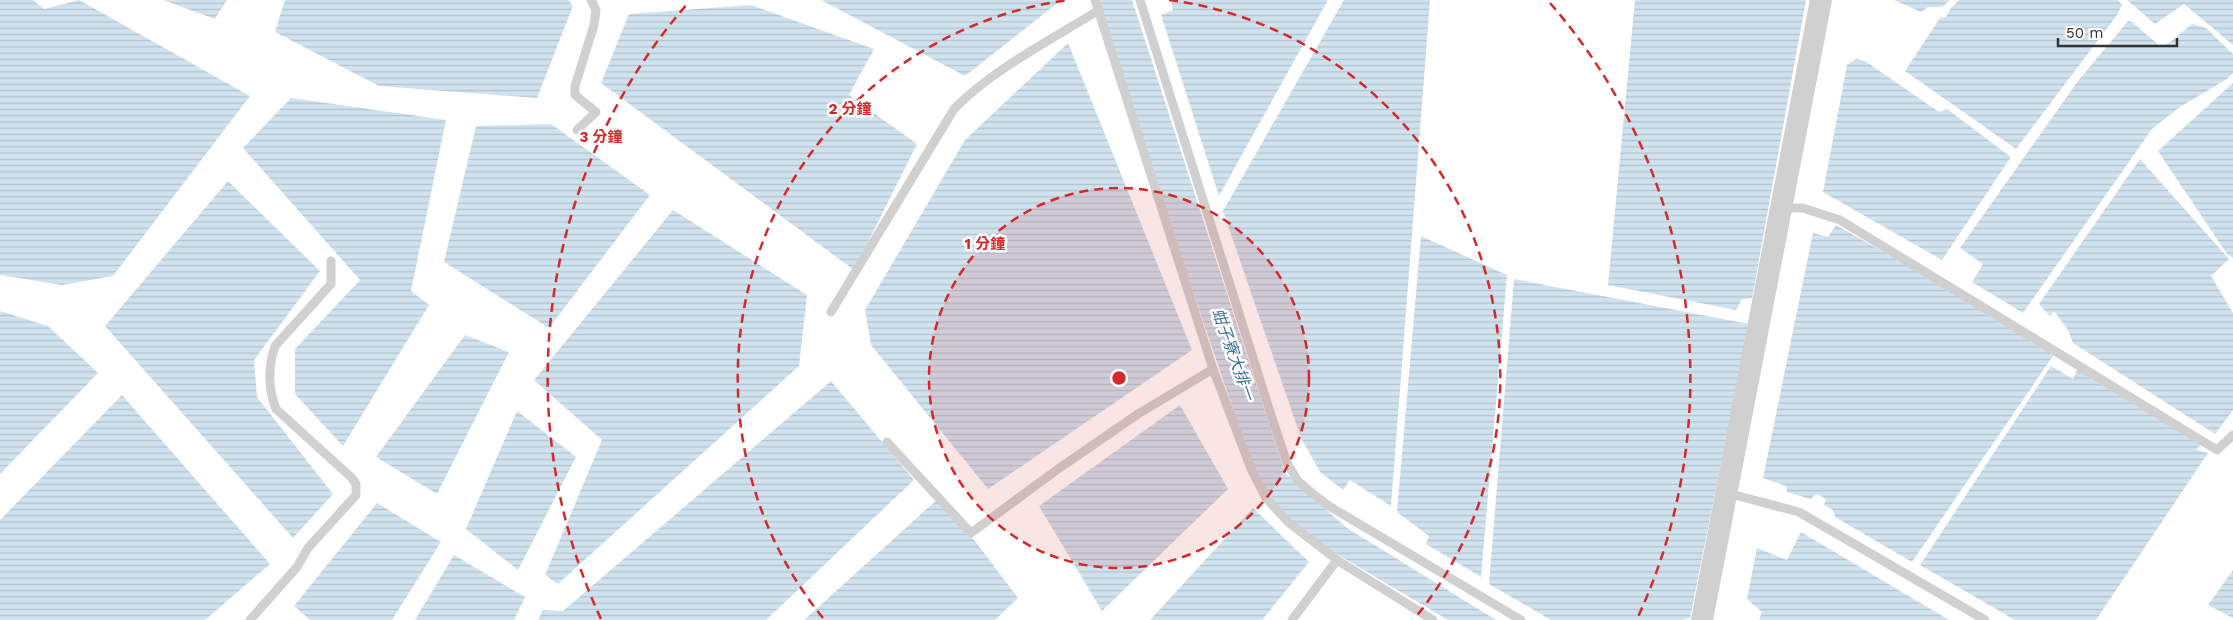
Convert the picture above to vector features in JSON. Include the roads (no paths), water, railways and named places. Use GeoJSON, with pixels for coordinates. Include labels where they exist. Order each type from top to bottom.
{"type":"FeatureCollection","features":[{"type":"Feature","properties":{"kind":"street"},"geometry":{"type":"LineString","coordinates":[[1702,620],[1821,0]]}},
{"type":"Feature","properties":{"kind":"lane"},"geometry":{"type":"LineString","coordinates":[[577,130],[596,112],[575,94],[594,25],[596,10],[591,0]]}},
{"type":"Feature","properties":{"kind":"lane"},"geometry":{"type":"LineString","coordinates":[[1095,0],[1213,369],[1251,468],[1266,498],[1288,522],[1337,560],[1433,620]]}},
{"type":"Feature","properties":{"kind":"lane"},"geometry":{"type":"LineString","coordinates":[[1140,0],[1272,418],[1287,463],[1298,481],[1329,506],[1521,620]]}},
{"type":"Feature","properties":{"kind":"lane"},"geometry":{"type":"LineString","coordinates":[[832,312],[954,110],[968,94],[990,78],[1099,10]]}},
{"type":"Feature","properties":{"kind":"lane"},"geometry":{"type":"LineString","coordinates":[[1781,208],[1803,208],[1840,220],[2217,450],[2233,435]]}},
{"type":"Feature","properties":{"kind":"lane"},"geometry":{"type":"LineString","coordinates":[[250,620],[297,567],[308,548],[356,495],[356,484],[352,478],[276,409],[270,395],[270,359],[275,346],[331,284],[331,261]]}},
{"type":"Feature","properties":{"kind":"lane"},"geometry":{"type":"LineString","coordinates":[[887,442],[971,533],[1106,436],[1213,369]]}},
{"type":"Feature","properties":{"kind":"lane"},"geometry":{"type":"LineString","coordinates":[[1726,492],[1799,512],[1985,620]]}},
{"type":"Feature","properties":{"kind":"lane"},"geometry":{"type":"LineString","coordinates":[[1292,620],[1337,560]]}},
{"type":"Feature","properties":{"kind":"water"},"geometry":{"type":"Polygon","coordinates":[[[0,0],[33,0],[44,9],[79,0],[250,96],[113,276],[62,285],[0,275],[0,0]]]}},
{"type":"Feature","properties":{"kind":"water"},"geometry":{"type":"Polygon","coordinates":[[[163,0],[227,0],[215,19],[163,0]]]}},
{"type":"Feature","properties":{"kind":"water"},"geometry":{"type":"Polygon","coordinates":[[[285,0],[568,0],[573,6],[537,98],[379,86],[275,32],[285,0]]]}},
{"type":"Feature","properties":{"kind":"water"},"geometry":{"type":"Polygon","coordinates":[[[821,0],[1060,0],[1060,1],[965,76],[821,0]]]}},
{"type":"Feature","properties":{"kind":"water","name":"蚶子寮大排一"},"geometry":{"type":"Polygon","coordinates":[[[1093,0],[1132,0],[1285,473],[1347,528],[1496,620],[1448,620],[1325,547],[1282,513],[1255,473],[1093,0]]]}},
{"type":"Feature","properties":{"kind":"water"},"geometry":{"type":"Polygon","coordinates":[[[1171,0],[1328,0],[1219,196],[1161,15],[1173,10],[1171,0]]]}},
{"type":"Feature","properties":{"kind":"water"},"geometry":{"type":"Polygon","coordinates":[[[1344,0],[1430,0],[1391,506],[1350,480],[1343,490],[1320,472],[1301,438],[1223,211],[1344,0]]]}},
{"type":"Feature","properties":{"kind":"water"},"geometry":{"type":"Polygon","coordinates":[[[1635,0],[1806,0],[1752,298],[1742,299],[1736,310],[1608,285],[1635,0]]]}},
{"type":"Feature","properties":{"kind":"water"},"geometry":{"type":"Polygon","coordinates":[[[1894,0],[1950,0],[1942,7],[1928,7],[1921,12],[1894,0]]]}},
{"type":"Feature","properties":{"kind":"water"},"geometry":{"type":"Polygon","coordinates":[[[1959,0],[2118,0],[2122,5],[2117,15],[2016,149],[1905,71],[1940,18],[1946,17],[1959,0]]]}},
{"type":"Feature","properties":{"kind":"water"},"geometry":{"type":"Polygon","coordinates":[[[2127,0],[2233,0],[2233,45],[2184,4],[2155,24],[2127,0]]]}},
{"type":"Feature","properties":{"kind":"water"},"geometry":{"type":"Polygon","coordinates":[[[751,5],[874,49],[849,95],[917,144],[854,270],[601,83],[629,14],[751,5]]]}},
{"type":"Feature","properties":{"kind":"water"},"geometry":{"type":"Polygon","coordinates":[[[2128,21],[2132,22],[2160,46],[2169,43],[2192,24],[2206,28],[2233,54],[2233,73],[2227,79],[2180,107],[2152,129],[2023,313],[1972,282],[1983,264],[1960,248],[2078,81],[2128,21]]]}},
{"type":"Feature","properties":{"kind":"water"},"geometry":{"type":"Polygon","coordinates":[[[1068,43],[1192,350],[988,489],[871,345],[865,310],[965,140],[1068,43]]]}},
{"type":"Feature","properties":{"kind":"water"},"geometry":{"type":"Polygon","coordinates":[[[1856,59],[1865,61],[1939,112],[1947,109],[2011,157],[1942,260],[1823,192],[1847,65],[1856,59]]]}},
{"type":"Feature","properties":{"kind":"water"},"geometry":{"type":"Polygon","coordinates":[[[2233,83],[2233,258],[2227,254],[2158,151],[2233,83]]]}},
{"type":"Feature","properties":{"kind":"water"},"geometry":{"type":"Polygon","coordinates":[[[291,98],[446,120],[411,291],[429,305],[343,446],[295,394],[295,349],[360,280],[243,148],[291,98]]]}},
{"type":"Feature","properties":{"kind":"water"},"geometry":{"type":"Polygon","coordinates":[[[551,124],[650,195],[549,328],[444,262],[476,126],[551,124]]]}},
{"type":"Feature","properties":{"kind":"water"},"geometry":{"type":"Polygon","coordinates":[[[2140,159],[2229,259],[2211,276],[2233,313],[2233,410],[2215,434],[2073,343],[2068,330],[2054,311],[2050,316],[2039,304],[2140,159]]]}},
{"type":"Feature","properties":{"kind":"water"},"geometry":{"type":"Polygon","coordinates":[[[228,181],[320,271],[254,360],[257,397],[333,494],[293,538],[105,326],[228,181]]]}},
{"type":"Feature","properties":{"kind":"water"},"geometry":{"type":"Polygon","coordinates":[[[673,210],[807,295],[799,366],[558,584],[545,575],[602,440],[534,380],[673,210]]]}},
{"type":"Feature","properties":{"kind":"water"},"geometry":{"type":"Polygon","coordinates":[[[1836,225],[2057,350],[1912,562],[1835,517],[1833,510],[1824,505],[1826,499],[1817,494],[1810,499],[1787,492],[1786,486],[1763,478],[1813,233],[1828,237],[1836,225]]]}},
{"type":"Feature","properties":{"kind":"water"},"geometry":{"type":"Polygon","coordinates":[[[1421,236],[1507,275],[1481,577],[1426,544],[1429,536],[1397,512],[1421,236]]]}},
{"type":"Feature","properties":{"kind":"water"},"geometry":{"type":"Polygon","coordinates":[[[1514,279],[1749,324],[1690,618],[1682,620],[1551,620],[1489,584],[1514,279]]]}},
{"type":"Feature","properties":{"kind":"water"},"geometry":{"type":"Polygon","coordinates":[[[0,311],[48,326],[98,373],[0,474],[0,311]]]}},
{"type":"Feature","properties":{"kind":"water"},"geometry":{"type":"Polygon","coordinates":[[[465,335],[509,352],[437,494],[376,457],[465,335]]]}},
{"type":"Feature","properties":{"kind":"water"},"geometry":{"type":"Polygon","coordinates":[[[2079,365],[2202,443],[2196,450],[2208,453],[2096,620],[2015,620],[1920,565],[2051,366],[2073,379],[2079,365]]]}},
{"type":"Feature","properties":{"kind":"water"},"geometry":{"type":"Polygon","coordinates":[[[831,381],[914,480],[766,620],[538,620],[543,610],[563,611],[831,381]]]}},
{"type":"Feature","properties":{"kind":"water"},"geometry":{"type":"Polygon","coordinates":[[[122,395],[270,564],[205,620],[0,620],[0,520],[122,395]]]}},
{"type":"Feature","properties":{"kind":"water"},"geometry":{"type":"Polygon","coordinates":[[[1180,405],[1228,489],[1102,611],[1039,506],[1180,405]]]}},
{"type":"Feature","properties":{"kind":"water"},"geometry":{"type":"Polygon","coordinates":[[[517,411],[576,457],[518,570],[466,529],[517,411]]]}},
{"type":"Feature","properties":{"kind":"water"},"geometry":{"type":"Polygon","coordinates":[[[941,496],[1018,598],[995,620],[804,620],[941,496]]]}},
{"type":"Feature","properties":{"kind":"water"},"geometry":{"type":"Polygon","coordinates":[[[377,503],[441,542],[392,620],[310,620],[294,606],[377,503]]]}},
{"type":"Feature","properties":{"kind":"water"},"geometry":{"type":"Polygon","coordinates":[[[1253,508],[1309,562],[1262,620],[1150,620],[1253,508]]]}},
{"type":"Feature","properties":{"kind":"water"},"geometry":{"type":"Polygon","coordinates":[[[1801,532],[1949,620],[1759,620],[1762,612],[1747,599],[1757,548],[1787,560],[1801,532]]]}},
{"type":"Feature","properties":{"kind":"water"},"geometry":{"type":"Polygon","coordinates":[[[454,555],[525,597],[514,620],[415,620],[454,555]]]}},
{"type":"Feature","properties":{"kind":"water"},"geometry":{"type":"Polygon","coordinates":[[[2233,570],[2233,618],[2208,605],[2233,570]]]}}]}
